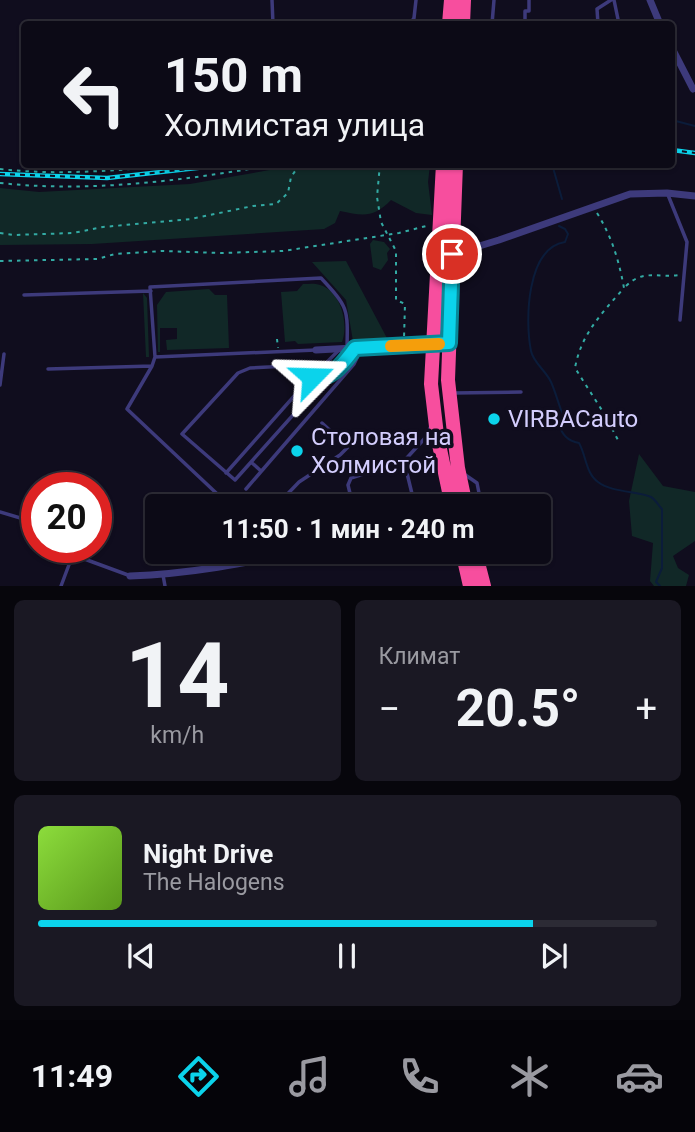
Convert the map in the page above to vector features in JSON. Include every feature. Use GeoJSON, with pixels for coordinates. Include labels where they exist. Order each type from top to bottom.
{"type":"FeatureCollection","features":[{"type":"Feature","properties":{"kind":"highway"},"geometry":{"type":"LineString","coordinates":[[449,21],[451,0]]}},
{"type":"Feature","properties":{"kind":"highway"},"geometry":{"type":"LineString","coordinates":[[463,21],[464,0]]}},
{"type":"Feature","properties":{"kind":"highway"},"geometry":{"type":"LineString","coordinates":[[443,168],[431,384],[450,494]]}},
{"type":"Feature","properties":{"kind":"highway"},"geometry":{"type":"LineString","coordinates":[[456,168],[449,393],[463,494]]}},
{"type":"Feature","properties":{"kind":"highway"},"geometry":{"type":"LineString","coordinates":[[465,564],[470,586]]}},
{"type":"Feature","properties":{"kind":"highway"},"geometry":{"type":"LineString","coordinates":[[478,564],[484,586]]}},
{"type":"Feature","properties":{"kind":"street"},"geometry":{"type":"LineString","coordinates":[[650,0],[659,21]]}},
{"type":"Feature","properties":{"kind":"street"},"geometry":{"type":"LineString","coordinates":[[676,64],[693,89]]}},
{"type":"Feature","properties":{"kind":"street"},"geometry":{"type":"LineString","coordinates":[[452,254],[630,194],[667,193],[695,196]]}},
{"type":"Feature","properties":{"kind":"street"},"geometry":{"type":"LineString","coordinates":[[316,350],[449,343]]}},
{"type":"Feature","properties":{"kind":"street"},"geometry":{"type":"LineString","coordinates":[[130,576],[163,575],[248,564]]}},
{"type":"Feature","properties":{"kind":"lane"},"geometry":{"type":"LineString","coordinates":[[272,0],[273,21]]}},
{"type":"Feature","properties":{"kind":"lane"},"geometry":{"type":"LineString","coordinates":[[412,21],[416,0]]}},
{"type":"Feature","properties":{"kind":"lane"},"geometry":{"type":"LineString","coordinates":[[492,21],[494,0]]}},
{"type":"Feature","properties":{"kind":"lane"},"geometry":{"type":"LineString","coordinates":[[525,21],[529,0]]}},
{"type":"Feature","properties":{"kind":"lane"},"geometry":{"type":"LineString","coordinates":[[598,21],[597,9],[612,0],[618,21]]}},
{"type":"Feature","properties":{"kind":"lane"},"geometry":{"type":"LineString","coordinates":[[685,74],[695,74]]}},
{"type":"Feature","properties":{"kind":"lane"},"geometry":{"type":"LineString","coordinates":[[667,193],[687,242],[680,320]]}},
{"type":"Feature","properties":{"kind":"lane"},"geometry":{"type":"LineString","coordinates":[[217,494],[127,408],[155,357],[150,287],[321,278],[346,306],[354,364],[246,489]]}},
{"type":"Feature","properties":{"kind":"lane"},"geometry":{"type":"LineString","coordinates":[[24,295],[151,291]]}},
{"type":"Feature","properties":{"kind":"lane"},"geometry":{"type":"LineString","coordinates":[[226,473],[312,377],[320,379],[336,371],[351,348]]}},
{"type":"Feature","properties":{"kind":"lane"},"geometry":{"type":"LineString","coordinates":[[320,379],[319,386],[235,480],[182,434],[238,373],[250,368],[326,364],[351,348]]}},
{"type":"Feature","properties":{"kind":"lane"},"geometry":{"type":"LineString","coordinates":[[155,357],[316,350]]}},
{"type":"Feature","properties":{"kind":"lane"},"geometry":{"type":"LineString","coordinates":[[0,385],[4,354]]}},
{"type":"Feature","properties":{"kind":"lane"},"geometry":{"type":"LineString","coordinates":[[48,369],[152,366]]}},
{"type":"Feature","properties":{"kind":"lane"},"geometry":{"type":"LineString","coordinates":[[449,393],[521,392]]}},
{"type":"Feature","properties":{"kind":"lane"},"geometry":{"type":"LineString","coordinates":[[350,494],[348,485],[351,478],[404,461],[426,437],[435,418]]}},
{"type":"Feature","properties":{"kind":"lane"},"geometry":{"type":"LineString","coordinates":[[288,494],[299,482],[348,447],[322,423]]}},
{"type":"Feature","properties":{"kind":"lane"},"geometry":{"type":"LineString","coordinates":[[404,461],[412,494]]}},
{"type":"Feature","properties":{"kind":"lane"},"geometry":{"type":"LineString","coordinates":[[251,462],[261,471]]}},
{"type":"Feature","properties":{"kind":"lane"},"geometry":{"type":"LineString","coordinates":[[458,468],[477,483],[479,494]]}},
{"type":"Feature","properties":{"kind":"lane"},"geometry":{"type":"LineString","coordinates":[[0,512],[21,518]]}},
{"type":"Feature","properties":{"kind":"lane"},"geometry":{"type":"LineString","coordinates":[[61,586],[70,563]]}},
{"type":"Feature","properties":{"kind":"lane"},"geometry":{"type":"LineString","coordinates":[[95,563],[130,576]]}},
{"type":"Feature","properties":{"kind":"lane"},"geometry":{"type":"LineString","coordinates":[[163,575],[164,586]]}},
{"type":"Feature","properties":{"kind":"path"},"geometry":{"type":"LineString","coordinates":[[0,169],[35,173],[107,172],[146,168]]}},
{"type":"Feature","properties":{"kind":"path"},"geometry":{"type":"LineString","coordinates":[[0,183],[33,187],[189,180],[256,168]]}},
{"type":"Feature","properties":{"kind":"path"},"geometry":{"type":"LineString","coordinates":[[0,233],[74,233],[191,219],[276,204],[288,193],[291,177],[297,168]]}},
{"type":"Feature","properties":{"kind":"path"},"geometry":{"type":"LineString","coordinates":[[380,168],[377,197],[386,235],[396,251],[396,300],[405,304],[404,346]]}},
{"type":"Feature","properties":{"kind":"path"},"geometry":{"type":"LineString","coordinates":[[593,206],[619,258],[624,288]]}},
{"type":"Feature","properties":{"kind":"path"},"geometry":{"type":"LineString","coordinates":[[0,261],[97,259],[115,254],[162,251],[283,251],[386,235],[441,222]]}},
{"type":"Feature","properties":{"kind":"path"},"geometry":{"type":"LineString","coordinates":[[619,442],[575,368],[578,353],[587,332],[634,279],[647,274],[684,275]]}},
{"type":"Feature","properties":{"kind":"green space"},"geometry":{"type":"Polygon","coordinates":[[[281,168],[430,168],[428,182],[432,215],[416,213],[391,200],[373,213],[340,211],[335,223],[324,229],[92,244],[0,245],[0,188],[39,192],[190,184],[281,168]]]}},
{"type":"Feature","properties":{"kind":"green space"},"geometry":{"type":"Polygon","coordinates":[[[373,240],[384,242],[390,249],[387,253],[388,260],[381,270],[373,267],[370,244],[373,240]]]}},
{"type":"Feature","properties":{"kind":"green space"},"geometry":{"type":"Polygon","coordinates":[[[346,261],[388,340],[353,341],[346,300],[312,262],[346,261]]]}},
{"type":"Feature","properties":{"kind":"green space"},"geometry":{"type":"Polygon","coordinates":[[[303,284],[318,284],[327,288],[338,301],[344,318],[342,342],[285,342],[281,292],[297,291],[303,284]]]}},
{"type":"Feature","properties":{"kind":"green space"},"geometry":{"type":"Polygon","coordinates":[[[209,289],[215,295],[227,295],[229,348],[167,350],[166,340],[177,339],[177,328],[160,328],[158,352],[157,305],[166,292],[209,289]]]}},
{"type":"Feature","properties":{"kind":"green space"},"geometry":{"type":"Polygon","coordinates":[[[143,293],[147,298],[149,357],[146,357],[143,293]]]}},
{"type":"Feature","properties":{"kind":"green space"},"geometry":{"type":"Polygon","coordinates":[[[639,454],[663,486],[695,492],[695,541],[673,556],[678,568],[689,575],[686,586],[654,586],[650,581],[653,543],[632,536],[629,501],[639,454]]]}},
{"type":"Feature","properties":{"kind":"waterway"},"geometry":{"type":"LineString","coordinates":[[675,121],[695,126]]}},
{"type":"Feature","properties":{"kind":"waterway"},"geometry":{"type":"LineString","coordinates":[[553,168],[562,199]]}},
{"type":"Feature","properties":{"kind":"waterway"},"geometry":{"type":"LineString","coordinates":[[559,226],[568,234],[565,242],[552,247],[542,257],[531,288],[528,323],[531,351],[553,386],[564,418],[559,423],[561,430],[568,439],[579,443],[594,479],[604,486],[651,497],[662,509],[662,568],[656,582],[660,586]]}},
{"type":"Feature","properties":{"kind":"railway"},"geometry":{"type":"LineString","coordinates":[[675,150],[695,153]]}},
{"type":"Feature","properties":{"kind":"railway"},"geometry":{"type":"LineString","coordinates":[[0,174],[107,178],[197,168]]}},
{"type":"Feature","properties":{"kind":"slow traffic"},"geometry":{"type":"LineString","coordinates":[[391,346],[439,344]]}},
{"type":"Feature","properties":{"kind":"place","name":"VIRBACauto"},"geometry":{"type":"Point","coordinates":[494,419]}},
{"type":"Feature","properties":{"kind":"place","name":"Столовая на Холмистой"},"geometry":{"type":"Point","coordinates":[297,451]}},
{"type":"Feature","properties":{"kind":"route"},"geometry":{"type":"LineString","coordinates":[[312,377],[320,379],[336,371],[355,348],[449,343],[452,254]]}}]}
